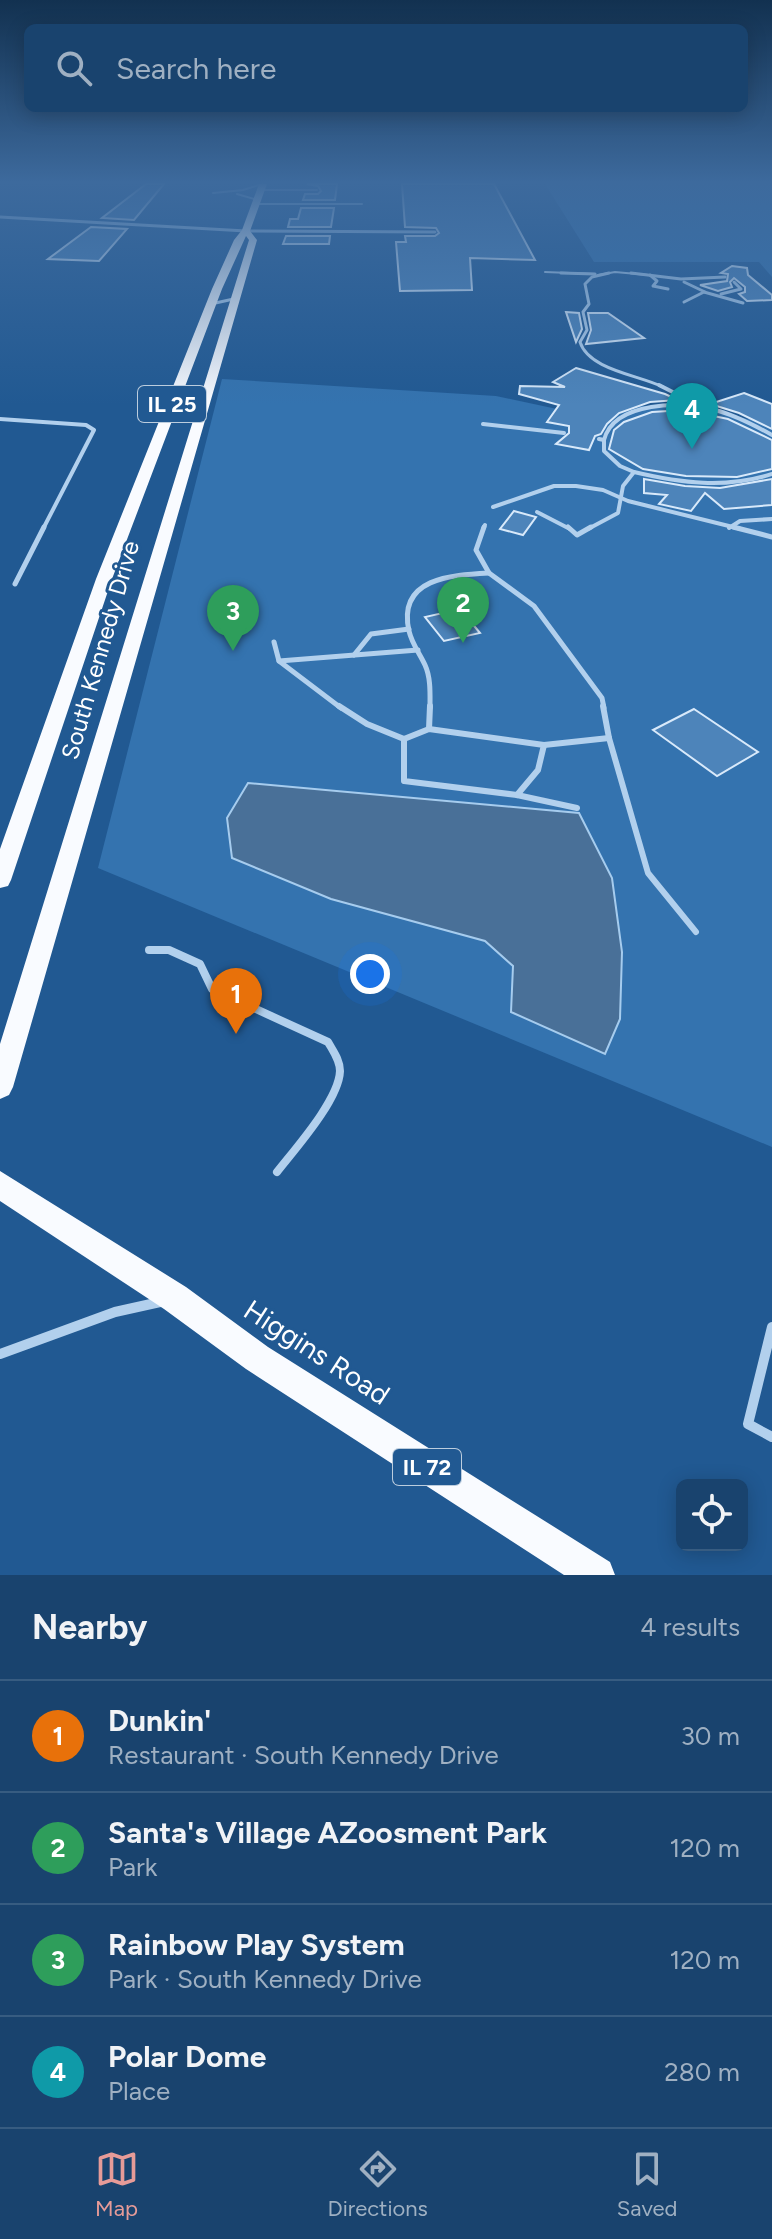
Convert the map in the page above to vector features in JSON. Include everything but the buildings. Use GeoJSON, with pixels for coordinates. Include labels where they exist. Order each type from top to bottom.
{"type":"FeatureCollection","features":[{"type":"Feature","properties":{"kind":"main road","name":"South Kennedy Drive"},"geometry":{"type":"LineString","coordinates":[[0,880],[104,579],[231,258]]}},
{"type":"Feature","properties":{"kind":"main road","name":"South Kennedy Drive"},"geometry":{"type":"LineString","coordinates":[[0,1087],[248,258]]}},
{"type":"Feature","properties":{"kind":"main road","name":"Higgins Road"},"geometry":{"type":"LineString","coordinates":[[0,1185],[175,1298],[257,1358],[597,1575]]}},
{"type":"Feature","properties":{"kind":"lane"},"geometry":{"type":"LineString","coordinates":[[545,272],[647,273],[673,278],[725,277]]}},
{"type":"Feature","properties":{"kind":"lane"},"geometry":{"type":"LineString","coordinates":[[647,273],[656,279],[654,287],[668,289]]}},
{"type":"Feature","properties":{"kind":"lane"},"geometry":{"type":"LineString","coordinates":[[599,274],[588,278],[585,284],[589,304],[583,312],[587,330],[580,342],[583,351],[600,363],[653,382],[704,408],[750,423],[772,435]]}},
{"type":"Feature","properties":{"kind":"lane"},"geometry":{"type":"LineString","coordinates":[[606,274],[614,279]]}},
{"type":"Feature","properties":{"kind":"lane"},"geometry":{"type":"LineString","coordinates":[[673,278],[705,292]]}},
{"type":"Feature","properties":{"kind":"lane"},"geometry":{"type":"LineString","coordinates":[[718,294],[741,290],[734,282]]}},
{"type":"Feature","properties":{"kind":"lane"},"geometry":{"type":"LineString","coordinates":[[684,302],[693,293],[705,292],[743,303]]}},
{"type":"Feature","properties":{"kind":"lane"},"geometry":{"type":"LineString","coordinates":[[211,304],[238,298]]}},
{"type":"Feature","properties":{"kind":"lane"},"geometry":{"type":"LineString","coordinates":[[704,408],[636,412],[616,419],[602,440],[604,451],[620,466],[671,481],[710,484],[772,474]]}},
{"type":"Feature","properties":{"kind":"lane"},"geometry":{"type":"LineString","coordinates":[[0,419],[86,425],[94,430],[15,584]]}},
{"type":"Feature","properties":{"kind":"lane"},"geometry":{"type":"LineString","coordinates":[[483,424],[564,433]]}},
{"type":"Feature","properties":{"kind":"lane"},"geometry":{"type":"LineString","coordinates":[[537,512],[564,524],[577,535],[618,513],[623,486],[634,472]]}},
{"type":"Feature","properties":{"kind":"lane"},"geometry":{"type":"LineString","coordinates":[[493,507],[554,486],[603,490],[620,498],[772,537]]}},
{"type":"Feature","properties":{"kind":"lane"},"geometry":{"type":"LineString","coordinates":[[729,528],[740,521],[772,519]]}},
{"type":"Feature","properties":{"kind":"lane"},"geometry":{"type":"LineString","coordinates":[[485,525],[476,550],[489,573],[534,606],[602,698],[609,738],[648,873],[696,932]]}},
{"type":"Feature","properties":{"kind":"lane"},"geometry":{"type":"LineString","coordinates":[[429,729],[428,673],[409,629],[411,600],[420,587],[436,579],[489,573]]}},
{"type":"Feature","properties":{"kind":"lane"},"geometry":{"type":"LineString","coordinates":[[354,655],[371,634],[409,629]]}},
{"type":"Feature","properties":{"kind":"lane"},"geometry":{"type":"LineString","coordinates":[[274,642],[279,661],[311,683],[327,700],[373,730],[404,739],[429,729],[544,745],[609,738]]}},
{"type":"Feature","properties":{"kind":"lane"},"geometry":{"type":"LineString","coordinates":[[279,661],[418,650]]}},
{"type":"Feature","properties":{"kind":"lane"},"geometry":{"type":"LineString","coordinates":[[404,739],[404,781],[517,795],[577,808]]}},
{"type":"Feature","properties":{"kind":"lane"},"geometry":{"type":"LineString","coordinates":[[517,795],[538,770],[544,745]]}},
{"type":"Feature","properties":{"kind":"lane"},"geometry":{"type":"LineString","coordinates":[[149,950],[169,950],[200,964],[212,989],[328,1042],[338,1058],[340,1075],[306,1136],[277,1172]]}},
{"type":"Feature","properties":{"kind":"lane"},"geometry":{"type":"LineString","coordinates":[[0,1354],[115,1312],[175,1298]]}},
{"type":"Feature","properties":{"kind":"lane"},"geometry":{"type":"LineString","coordinates":[[772,1327],[748,1424],[772,1437]]}},
{"type":"Feature","properties":{"kind":"shaded area"},"geometry":{"type":"Polygon","coordinates":[[[591,258],[772,258],[772,277],[759,262],[594,262],[591,258]]]}},
{"type":"Feature","properties":{"kind":"shaded area"},"geometry":{"type":"Polygon","coordinates":[[[222,379],[496,396],[599,418],[622,406],[691,406],[748,419],[772,413],[772,1147],[98,868],[222,379]]]}},
{"type":"Feature","properties":{"kind":"shaded area"},"geometry":{"type":"Polygon","coordinates":[[[248,783],[579,813],[612,878],[622,952],[620,1019],[605,1054],[511,1012],[513,966],[485,941],[331,899],[232,858],[227,818],[248,783]]]}},
{"type":"Feature","properties":{"kind":"place","name":"Polar Dome"},"geometry":{"type":"Point","coordinates":[692,449]}},
{"type":"Feature","properties":{"kind":"place","name":"Santa's Village AZoosment Park"},"geometry":{"type":"Point","coordinates":[463,643]}},
{"type":"Feature","properties":{"kind":"place","name":"Rainbow Play System"},"geometry":{"type":"Point","coordinates":[233,651]}},
{"type":"Feature","properties":{"kind":"place","name":"Dunkin'"},"geometry":{"type":"Point","coordinates":[236,1034]}}]}
